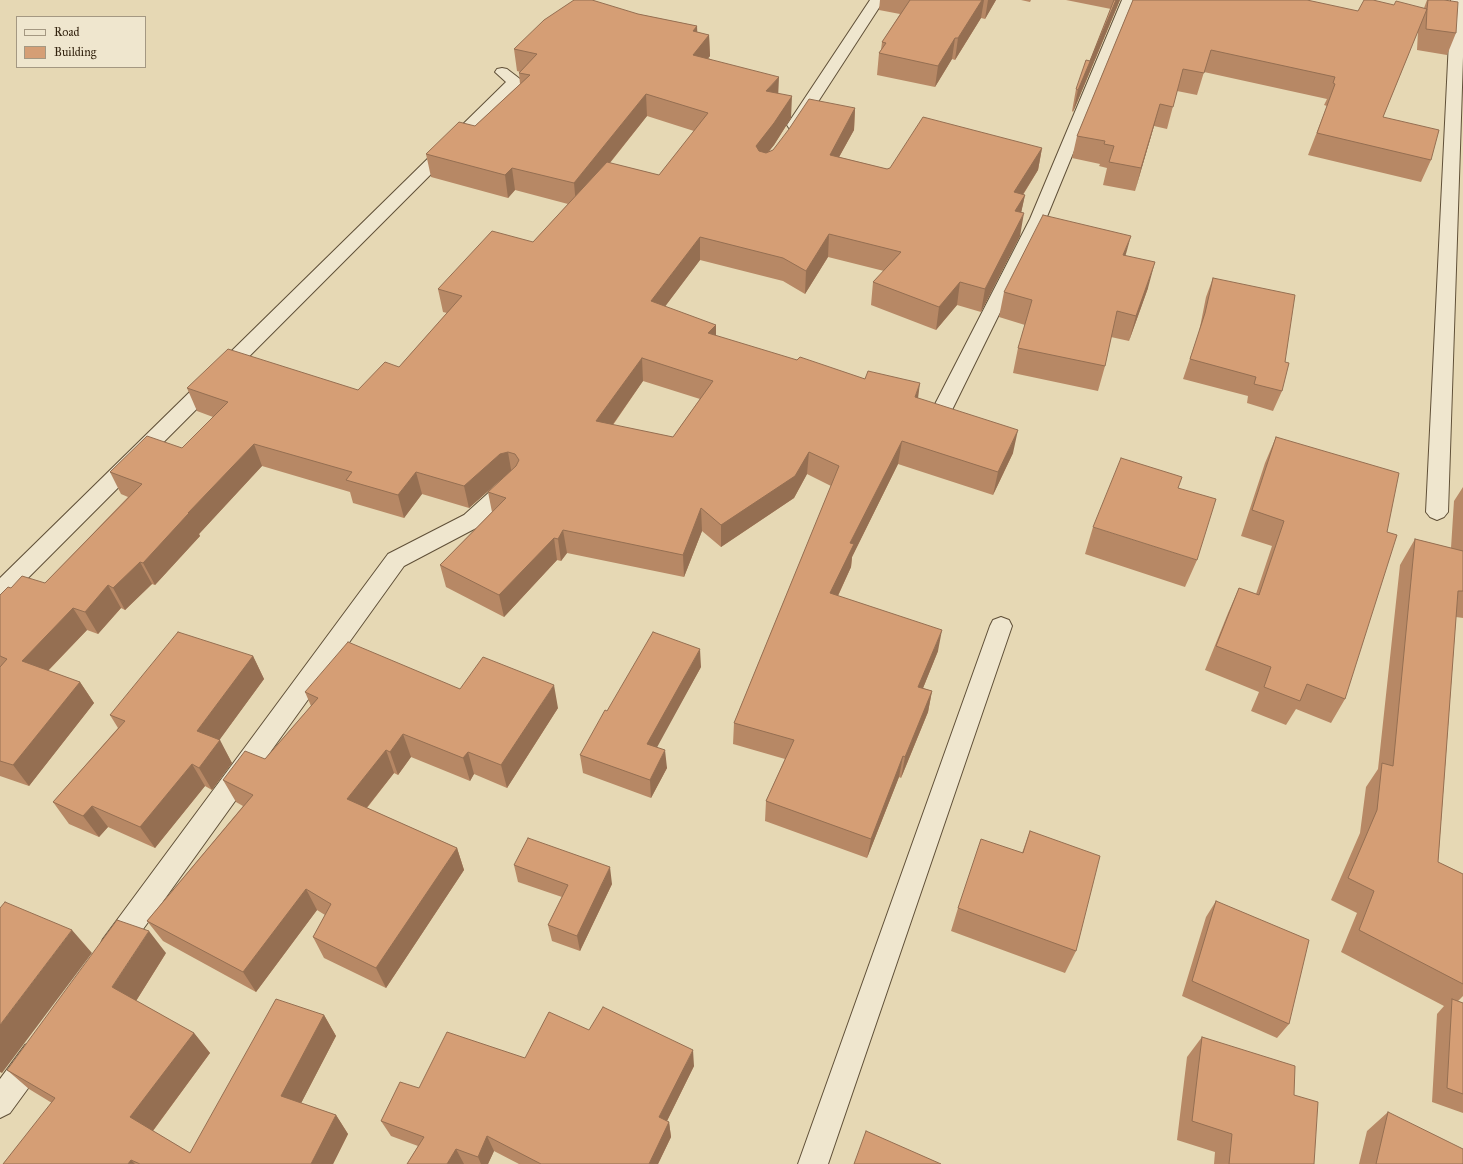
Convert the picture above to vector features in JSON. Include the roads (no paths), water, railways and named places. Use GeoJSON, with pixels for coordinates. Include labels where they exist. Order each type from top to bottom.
{"type":"FeatureCollection","features":[{"type":"Feature","properties":{"kind":"street"},"geometry":{"type":"LineString","coordinates":[[789,135],[877,0]]}},
{"type":"Feature","properties":{"kind":"street"},"geometry":{"type":"LineString","coordinates":[[941,412],[1038,219],[1129,0]]}},
{"type":"Feature","properties":{"kind":"street"},"geometry":{"type":"LineString","coordinates":[[1437,512],[1458,0]]}},
{"type":"Feature","properties":{"kind":"street"},"geometry":{"type":"LineString","coordinates":[[0,592],[515,82],[502,72]]}},
{"type":"Feature","properties":{"kind":"street"},"geometry":{"type":"LineString","coordinates":[[98,969],[396,560],[471,521],[512,482]]}},
{"type":"Feature","properties":{"kind":"street"},"geometry":{"type":"LineString","coordinates":[[814,1164],[1001,626]]}},
{"type":"Feature","properties":{"kind":"street"},"geometry":{"type":"LineString","coordinates":[[0,1103],[47,1039]]}}]}
